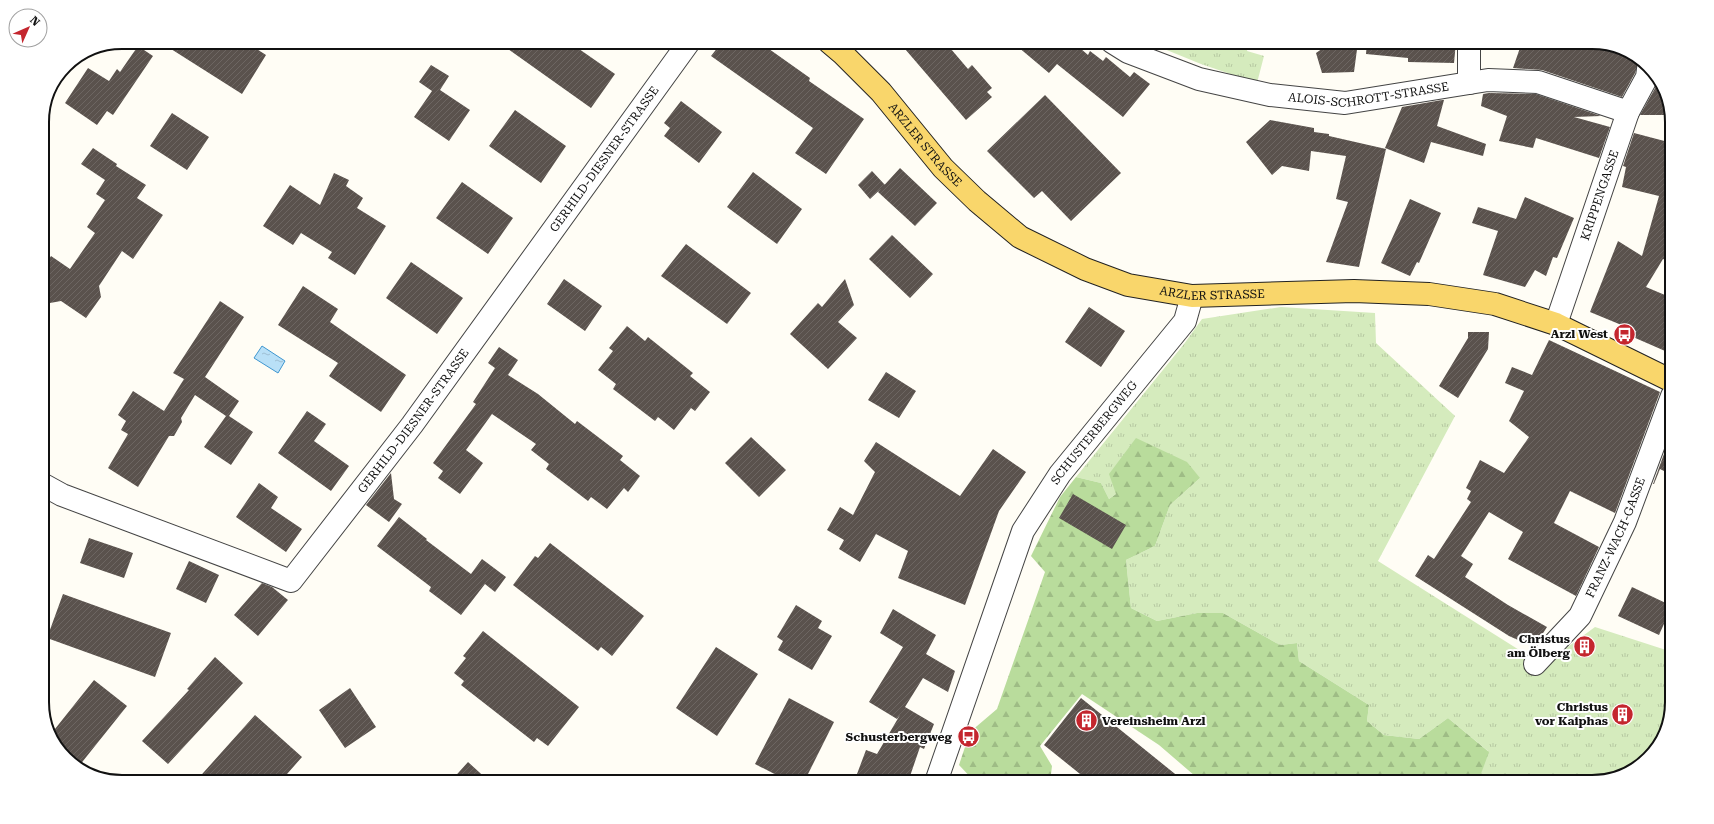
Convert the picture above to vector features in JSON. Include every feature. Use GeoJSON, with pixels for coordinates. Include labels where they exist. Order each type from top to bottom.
{"type":"FeatureCollection","features":[{"type":"Feature","properties":{"kind":"main road","name":"ARZLER STRASSE"},"geometry":{"type":"LineString","coordinates":[[837,49],[881,92],[943,168],[977,201],[1020,237],[1085,269],[1128,284],[1192,296],[1354,291],[1428,294],[1495,304],[1556,324],[1665,378]]}},
{"type":"Feature","properties":{"kind":"street","name":"GERHILD-DIESNER-STRASSE"},"geometry":{"type":"LineString","coordinates":[[49,488],[62,495],[291,581],[412,425],[684,49]]}},
{"type":"Feature","properties":{"kind":"street","name":"ALOIS-SCHROTT-STRASSE"},"geometry":{"type":"LineString","coordinates":[[1123,49],[1199,79],[1270,95],[1346,103],[1488,80],[1538,82],[1628,112]]}},
{"type":"Feature","properties":{"kind":"street"},"geometry":{"type":"LineString","coordinates":[[1469,49],[1469,83]]}},
{"type":"Feature","properties":{"kind":"street","name":"KRIPPENGASSE"},"geometry":{"type":"LineString","coordinates":[[1556,324],[1628,112],[1647,73]]}},
{"type":"Feature","properties":{"kind":"street","name":"SCHUSTERBERGWEG"},"geometry":{"type":"LineString","coordinates":[[938,775],[1023,531],[1060,474],[1185,321],[1192,296]]}},
{"type":"Feature","properties":{"kind":"street","name":"FRANZ-WACH-GASSE"},"geometry":{"type":"LineString","coordinates":[[1535,664],[1580,616],[1625,522],[1665,415]]}},
{"type":"Feature","properties":{"kind":"green space"},"geometry":{"type":"Polygon","coordinates":[[[1164,49],[1247,49],[1247,51],[1264,56],[1257,83],[1201,64],[1164,49]]]}},
{"type":"Feature","properties":{"kind":"green space"},"geometry":{"type":"Polygon","coordinates":[[[1281,307],[1375,313],[1376,343],[1455,416],[1378,561],[1543,665],[1595,627],[1665,650],[1664,717],[1655,739],[1644,754],[1633,763],[1611,773],[1592,775],[1480,775],[1488,751],[1448,718],[1419,739],[1384,735],[1367,721],[1369,705],[1299,661],[1297,643],[1280,645],[1223,613],[1197,613],[1157,621],[1131,608],[1126,560],[1155,546],[1170,505],[1200,478],[1116,494],[1109,499],[1101,483],[1076,477],[1184,344],[1202,319],[1281,307]]]}},
{"type":"Feature","properties":{"kind":"green space"},"geometry":{"type":"Polygon","coordinates":[[[1136,438],[1187,462],[1200,478],[1170,505],[1155,546],[1126,560],[1131,608],[1157,621],[1197,613],[1223,613],[1280,645],[1297,643],[1299,661],[1369,705],[1367,721],[1384,735],[1419,739],[1448,718],[1489,752],[1481,775],[1194,775],[1159,745],[1082,694],[1040,746],[1052,766],[1051,775],[968,775],[959,765],[970,732],[997,709],[1045,572],[1031,556],[1060,497],[1076,477],[1101,483],[1109,499],[1116,494],[1109,474],[1136,438]]]}},
{"type":"Feature","properties":{"kind":"water"},"geometry":{"type":"Polygon","coordinates":[[[262,346],[285,361],[278,373],[254,358],[262,346]]]}},
{"type":"Feature","properties":{"kind":"building"},"geometry":{"type":"Polygon","coordinates":[[[136,49],[142,49],[153,56],[113,115],[107,111],[97,125],[65,103],[88,68],[109,81],[117,69],[120,72],[136,49]]]}},
{"type":"Feature","properties":{"kind":"building"},"geometry":{"type":"Polygon","coordinates":[[[171,49],[257,49],[266,55],[242,94],[171,49]]]}},
{"type":"Feature","properties":{"kind":"building"},"geometry":{"type":"Polygon","coordinates":[[[508,49],[579,49],[615,74],[591,108],[508,49]]]}},
{"type":"Feature","properties":{"kind":"building"},"geometry":{"type":"Polygon","coordinates":[[[716,49],[769,49],[810,78],[809,81],[864,119],[826,174],[795,153],[813,128],[711,56],[716,49]]]}},
{"type":"Feature","properties":{"kind":"building"},"geometry":{"type":"Polygon","coordinates":[[[905,49],[951,49],[968,69],[972,65],[992,88],[987,92],[992,97],[966,120],[905,49]]]}},
{"type":"Feature","properties":{"kind":"building"},"geometry":{"type":"Polygon","coordinates":[[[1020,49],[1081,49],[1088,55],[1090,51],[1103,61],[1106,57],[1130,77],[1134,72],[1150,84],[1123,117],[1057,64],[1049,73],[1020,49]]]}},
{"type":"Feature","properties":{"kind":"building"},"geometry":{"type":"Polygon","coordinates":[[[1322,49],[1357,49],[1354,72],[1322,73],[1316,53],[1322,49]]]}},
{"type":"Feature","properties":{"kind":"building"},"geometry":{"type":"Polygon","coordinates":[[[1366,49],[1455,49],[1454,63],[1408,62],[1408,58],[1366,54],[1366,49]]]}},
{"type":"Feature","properties":{"kind":"building"},"geometry":{"type":"Polygon","coordinates":[[[1520,49],[1607,50],[1629,59],[1638,65],[1622,97],[1542,70],[1513,68],[1520,49]]]}},
{"type":"Feature","properties":{"kind":"building"},"geometry":{"type":"Polygon","coordinates":[[[431,65],[449,76],[440,90],[470,110],[449,141],[414,117],[432,91],[419,82],[431,65]]]}},
{"type":"Feature","properties":{"kind":"building"},"geometry":{"type":"Polygon","coordinates":[[[1656,86],[1664,107],[1665,115],[1640,115],[1656,86]]]}},
{"type":"Feature","properties":{"kind":"building"},"geometry":{"type":"Polygon","coordinates":[[[1483,94],[1536,94],[1601,116],[1574,117],[1610,127],[1599,158],[1536,138],[1533,148],[1499,141],[1507,116],[1481,106],[1483,94]]]}},
{"type":"Feature","properties":{"kind":"building"},"geometry":{"type":"Polygon","coordinates":[[[1045,95],[1121,173],[1071,221],[1042,191],[1034,198],[987,151],[1045,95]]]}},
{"type":"Feature","properties":{"kind":"building"},"geometry":{"type":"Polygon","coordinates":[[[1444,100],[1437,126],[1486,144],[1483,156],[1431,142],[1424,163],[1385,148],[1402,107],[1444,100]]]}},
{"type":"Feature","properties":{"kind":"building"},"geometry":{"type":"Polygon","coordinates":[[[681,101],[722,132],[699,163],[664,136],[670,128],[664,123],[681,101]]]}},
{"type":"Feature","properties":{"kind":"building"},"geometry":{"type":"Polygon","coordinates":[[[515,110],[566,146],[541,183],[489,146],[515,110]]]}},
{"type":"Feature","properties":{"kind":"building"},"geometry":{"type":"Polygon","coordinates":[[[172,113],[209,137],[187,170],[150,146],[172,113]]]}},
{"type":"Feature","properties":{"kind":"building"},"geometry":{"type":"Polygon","coordinates":[[[1270,120],[1314,128],[1314,132],[1329,134],[1329,136],[1386,149],[1359,267],[1326,262],[1348,202],[1336,199],[1346,156],[1311,151],[1309,171],[1282,166],[1272,175],[1246,142],[1270,120]]]}},
{"type":"Feature","properties":{"kind":"building"},"geometry":{"type":"Polygon","coordinates":[[[1634,133],[1665,141],[1665,260],[1663,259],[1646,287],[1665,295],[1665,351],[1633,337],[1636,331],[1590,312],[1618,241],[1642,256],[1659,196],[1622,187],[1626,167],[1623,166],[1634,133]]]}},
{"type":"Feature","properties":{"kind":"building"},"geometry":{"type":"Polygon","coordinates":[[[93,148],[117,164],[116,166],[146,185],[137,198],[163,215],[133,259],[122,251],[99,286],[101,297],[86,318],[61,301],[49,302],[49,259],[51,256],[70,269],[95,233],[87,227],[105,200],[96,194],[105,180],[81,164],[93,148]]]}},
{"type":"Feature","properties":{"kind":"building"},"geometry":{"type":"Polygon","coordinates":[[[900,168],[937,203],[915,226],[878,192],[900,168]]]}},
{"type":"Feature","properties":{"kind":"building"},"geometry":{"type":"Polygon","coordinates":[[[872,171],[885,185],[870,199],[858,185],[872,171]]]}},
{"type":"Feature","properties":{"kind":"building"},"geometry":{"type":"Polygon","coordinates":[[[753,172],[802,209],[777,244],[727,207],[753,172]]]}},
{"type":"Feature","properties":{"kind":"building"},"geometry":{"type":"Polygon","coordinates":[[[334,173],[349,180],[346,186],[363,198],[357,208],[386,226],[355,275],[328,258],[332,252],[301,233],[293,245],[263,226],[290,185],[320,205],[334,173]]]}},
{"type":"Feature","properties":{"kind":"building"},"geometry":{"type":"Polygon","coordinates":[[[462,182],[513,218],[488,254],[436,218],[462,182]]]}},
{"type":"Feature","properties":{"kind":"building"},"geometry":{"type":"Polygon","coordinates":[[[1525,197],[1574,218],[1557,258],[1553,257],[1546,276],[1535,270],[1525,287],[1483,275],[1498,231],[1472,223],[1478,207],[1516,219],[1525,197]]]}},
{"type":"Feature","properties":{"kind":"building"},"geometry":{"type":"Polygon","coordinates":[[[1410,199],[1441,213],[1419,263],[1417,262],[1410,276],[1381,263],[1410,199]]]}},
{"type":"Feature","properties":{"kind":"building"},"geometry":{"type":"Polygon","coordinates":[[[892,235],[933,274],[910,298],[869,259],[892,235]]]}},
{"type":"Feature","properties":{"kind":"building"},"geometry":{"type":"Polygon","coordinates":[[[686,244],[751,293],[727,324],[661,276],[686,244]]]}},
{"type":"Feature","properties":{"kind":"building"},"geometry":{"type":"Polygon","coordinates":[[[411,262],[463,298],[437,334],[386,298],[411,262]]]}},
{"type":"Feature","properties":{"kind":"building"},"geometry":{"type":"Polygon","coordinates":[[[564,279],[602,306],[585,331],[547,304],[564,279]]]}},
{"type":"Feature","properties":{"kind":"building"},"geometry":{"type":"Polygon","coordinates":[[[845,279],[854,305],[838,322],[857,338],[828,369],[790,334],[818,303],[822,307],[845,279]]]}},
{"type":"Feature","properties":{"kind":"building"},"geometry":{"type":"Polygon","coordinates":[[[303,286],[338,309],[330,322],[406,375],[381,412],[329,376],[338,363],[278,325],[303,286]]]}},
{"type":"Feature","properties":{"kind":"building"},"geometry":{"type":"Polygon","coordinates":[[[220,301],[244,317],[205,377],[239,401],[229,416],[253,432],[231,465],[204,447],[226,416],[195,395],[181,418],[182,422],[174,436],[169,436],[138,487],[108,468],[128,434],[121,430],[126,421],[118,415],[133,391],[164,411],[184,379],[173,373],[220,301]]]}},
{"type":"Feature","properties":{"kind":"building"},"geometry":{"type":"Polygon","coordinates":[[[1089,307],[1125,331],[1101,367],[1065,342],[1089,307]]]}},
{"type":"Feature","properties":{"kind":"building"},"geometry":{"type":"Polygon","coordinates":[[[627,326],[645,341],[648,337],[693,373],[690,376],[710,392],[695,411],[691,408],[674,430],[658,417],[655,421],[613,389],[616,384],[598,370],[613,351],[609,348],[627,326]]]}},
{"type":"Feature","properties":{"kind":"building"},"geometry":{"type":"Polygon","coordinates":[[[1468,332],[1489,332],[1488,349],[1458,398],[1439,386],[1468,338],[1468,332]]]}},
{"type":"Feature","properties":{"kind":"building"},"geometry":{"type":"Polygon","coordinates":[[[1549,340],[1660,392],[1615,513],[1570,491],[1554,523],[1599,547],[1576,596],[1508,559],[1523,532],[1489,512],[1461,556],[1473,564],[1465,577],[1508,605],[1547,627],[1534,647],[1509,636],[1415,576],[1428,555],[1434,559],[1471,502],[1467,499],[1471,491],[1466,488],[1480,460],[1504,473],[1529,437],[1509,421],[1524,391],[1505,383],[1512,367],[1532,375],[1549,340]]]}},
{"type":"Feature","properties":{"kind":"building"},"geometry":{"type":"Polygon","coordinates":[[[499,347],[518,360],[508,375],[538,394],[575,424],[577,421],[623,456],[620,460],[640,476],[628,492],[624,488],[607,509],[591,497],[588,501],[546,469],[549,464],[531,450],[536,444],[492,414],[466,450],[483,463],[460,494],[438,478],[443,471],[433,463],[476,404],[473,402],[495,368],[488,363],[499,347]]]}},
{"type":"Feature","properties":{"kind":"building"},"geometry":{"type":"Polygon","coordinates":[[[886,372],[916,391],[899,418],[868,400],[886,372]]]}},
{"type":"Feature","properties":{"kind":"building"},"geometry":{"type":"Polygon","coordinates":[[[307,411],[326,424],[314,441],[349,466],[331,491],[278,453],[307,411]]]}},
{"type":"Feature","properties":{"kind":"building"},"geometry":{"type":"Polygon","coordinates":[[[751,437],[786,470],[759,497],[725,463],[751,437]]]}},
{"type":"Feature","properties":{"kind":"building"},"geometry":{"type":"Polygon","coordinates":[[[876,442],[960,496],[993,449],[1026,472],[999,511],[965,605],[898,578],[908,551],[876,534],[860,562],[839,549],[844,540],[827,530],[840,507],[853,515],[875,472],[864,461],[876,442]]]}},
{"type":"Feature","properties":{"kind":"building"},"geometry":{"type":"Polygon","coordinates":[[[1665,451],[1665,472],[1660,469],[1653,484],[1665,451]]]}},
{"type":"Feature","properties":{"kind":"building"},"geometry":{"type":"Polygon","coordinates":[[[391,473],[394,499],[402,504],[389,522],[366,505],[391,473]]]}},
{"type":"Feature","properties":{"kind":"building"},"geometry":{"type":"Polygon","coordinates":[[[259,483],[278,497],[271,508],[302,529],[286,552],[236,517],[259,483]]]}},
{"type":"Feature","properties":{"kind":"building"},"geometry":{"type":"Polygon","coordinates":[[[1073,494],[1126,525],[1112,549],[1059,518],[1073,494]]]}},
{"type":"Feature","properties":{"kind":"building"},"geometry":{"type":"Polygon","coordinates":[[[399,517],[427,539],[426,540],[471,574],[482,559],[506,577],[495,592],[485,584],[461,615],[429,591],[431,587],[377,546],[399,517]]]}},
{"type":"Feature","properties":{"kind":"building"},"geometry":{"type":"Polygon","coordinates":[[[89,538],[133,553],[124,578],[80,563],[89,538]]]}},
{"type":"Feature","properties":{"kind":"building"},"geometry":{"type":"Polygon","coordinates":[[[550,543],[644,616],[612,656],[601,647],[598,651],[513,585],[535,556],[538,558],[550,543]]]}},
{"type":"Feature","properties":{"kind":"building"},"geometry":{"type":"Polygon","coordinates":[[[189,561],[219,575],[206,603],[176,589],[189,561]]]}},
{"type":"Feature","properties":{"kind":"building"},"geometry":{"type":"Polygon","coordinates":[[[262,583],[272,587],[288,600],[258,636],[234,615],[262,583]]]}},
{"type":"Feature","properties":{"kind":"building"},"geometry":{"type":"Polygon","coordinates":[[[1632,587],[1665,603],[1665,622],[1659,635],[1618,616],[1632,587]]]}},
{"type":"Feature","properties":{"kind":"building"},"geometry":{"type":"Polygon","coordinates":[[[63,594],[171,633],[155,677],[49,639],[49,632],[63,594]]]}},
{"type":"Feature","properties":{"kind":"building"},"geometry":{"type":"Polygon","coordinates":[[[796,605],[822,621],[818,628],[832,636],[812,670],[778,650],[783,641],[777,637],[796,605]]]}},
{"type":"Feature","properties":{"kind":"building"},"geometry":{"type":"Polygon","coordinates":[[[893,609],[936,635],[926,654],[955,671],[948,692],[923,678],[905,707],[934,724],[924,749],[920,747],[910,775],[857,775],[866,750],[877,754],[900,715],[897,719],[869,702],[903,647],[880,633],[893,609]]]}},
{"type":"Feature","properties":{"kind":"building"},"geometry":{"type":"Polygon","coordinates":[[[483,631],[579,707],[548,746],[537,738],[534,742],[461,685],[464,681],[454,673],[466,658],[463,656],[483,631]]]}},
{"type":"Feature","properties":{"kind":"building"},"geometry":{"type":"Polygon","coordinates":[[[716,647],[758,674],[717,736],[676,708],[716,647]]]}},
{"type":"Feature","properties":{"kind":"building"},"geometry":{"type":"Polygon","coordinates":[[[215,657],[243,683],[168,764],[142,741],[189,690],[187,689],[215,657]]]}},
{"type":"Feature","properties":{"kind":"building"},"geometry":{"type":"Polygon","coordinates":[[[94,680],[127,706],[82,763],[70,754],[61,743],[54,730],[94,680]]]}},
{"type":"Feature","properties":{"kind":"building"},"geometry":{"type":"Polygon","coordinates":[[[350,688],[376,727],[345,748],[319,710],[350,688]]]}},
{"type":"Feature","properties":{"kind":"building"},"geometry":{"type":"Polygon","coordinates":[[[789,698],[834,722],[808,775],[776,775],[755,764],[789,698]]]}},
{"type":"Feature","properties":{"kind":"building","name":"Vereinsheim Arzl"},"geometry":{"type":"Polygon","coordinates":[[[1081,698],[1176,775],[1081,775],[1044,745],[1081,698]]]}},
{"type":"Feature","properties":{"kind":"building"},"geometry":{"type":"Polygon","coordinates":[[[255,715],[302,757],[286,775],[201,775],[255,715]]]}},
{"type":"Feature","properties":{"kind":"building"},"geometry":{"type":"Polygon","coordinates":[[[468,762],[482,775],[456,775],[468,762]]]}},
{"type":"Feature","properties":{"kind":"place","name":"Arzl West"},"geometry":{"type":"Point","coordinates":[1624,334]}},
{"type":"Feature","properties":{"kind":"place","name":"Christus am Ölberg"},"geometry":{"type":"Point","coordinates":[1585,646]}},
{"type":"Feature","properties":{"kind":"place","name":"Christus vor Kaiphas"},"geometry":{"type":"Point","coordinates":[1623,714]}},
{"type":"Feature","properties":{"kind":"place","name":"Vereinsheim Arzl"},"geometry":{"type":"Point","coordinates":[1086,721]}},
{"type":"Feature","properties":{"kind":"place","name":"Schusterbergweg"},"geometry":{"type":"Point","coordinates":[968,737]}}]}
